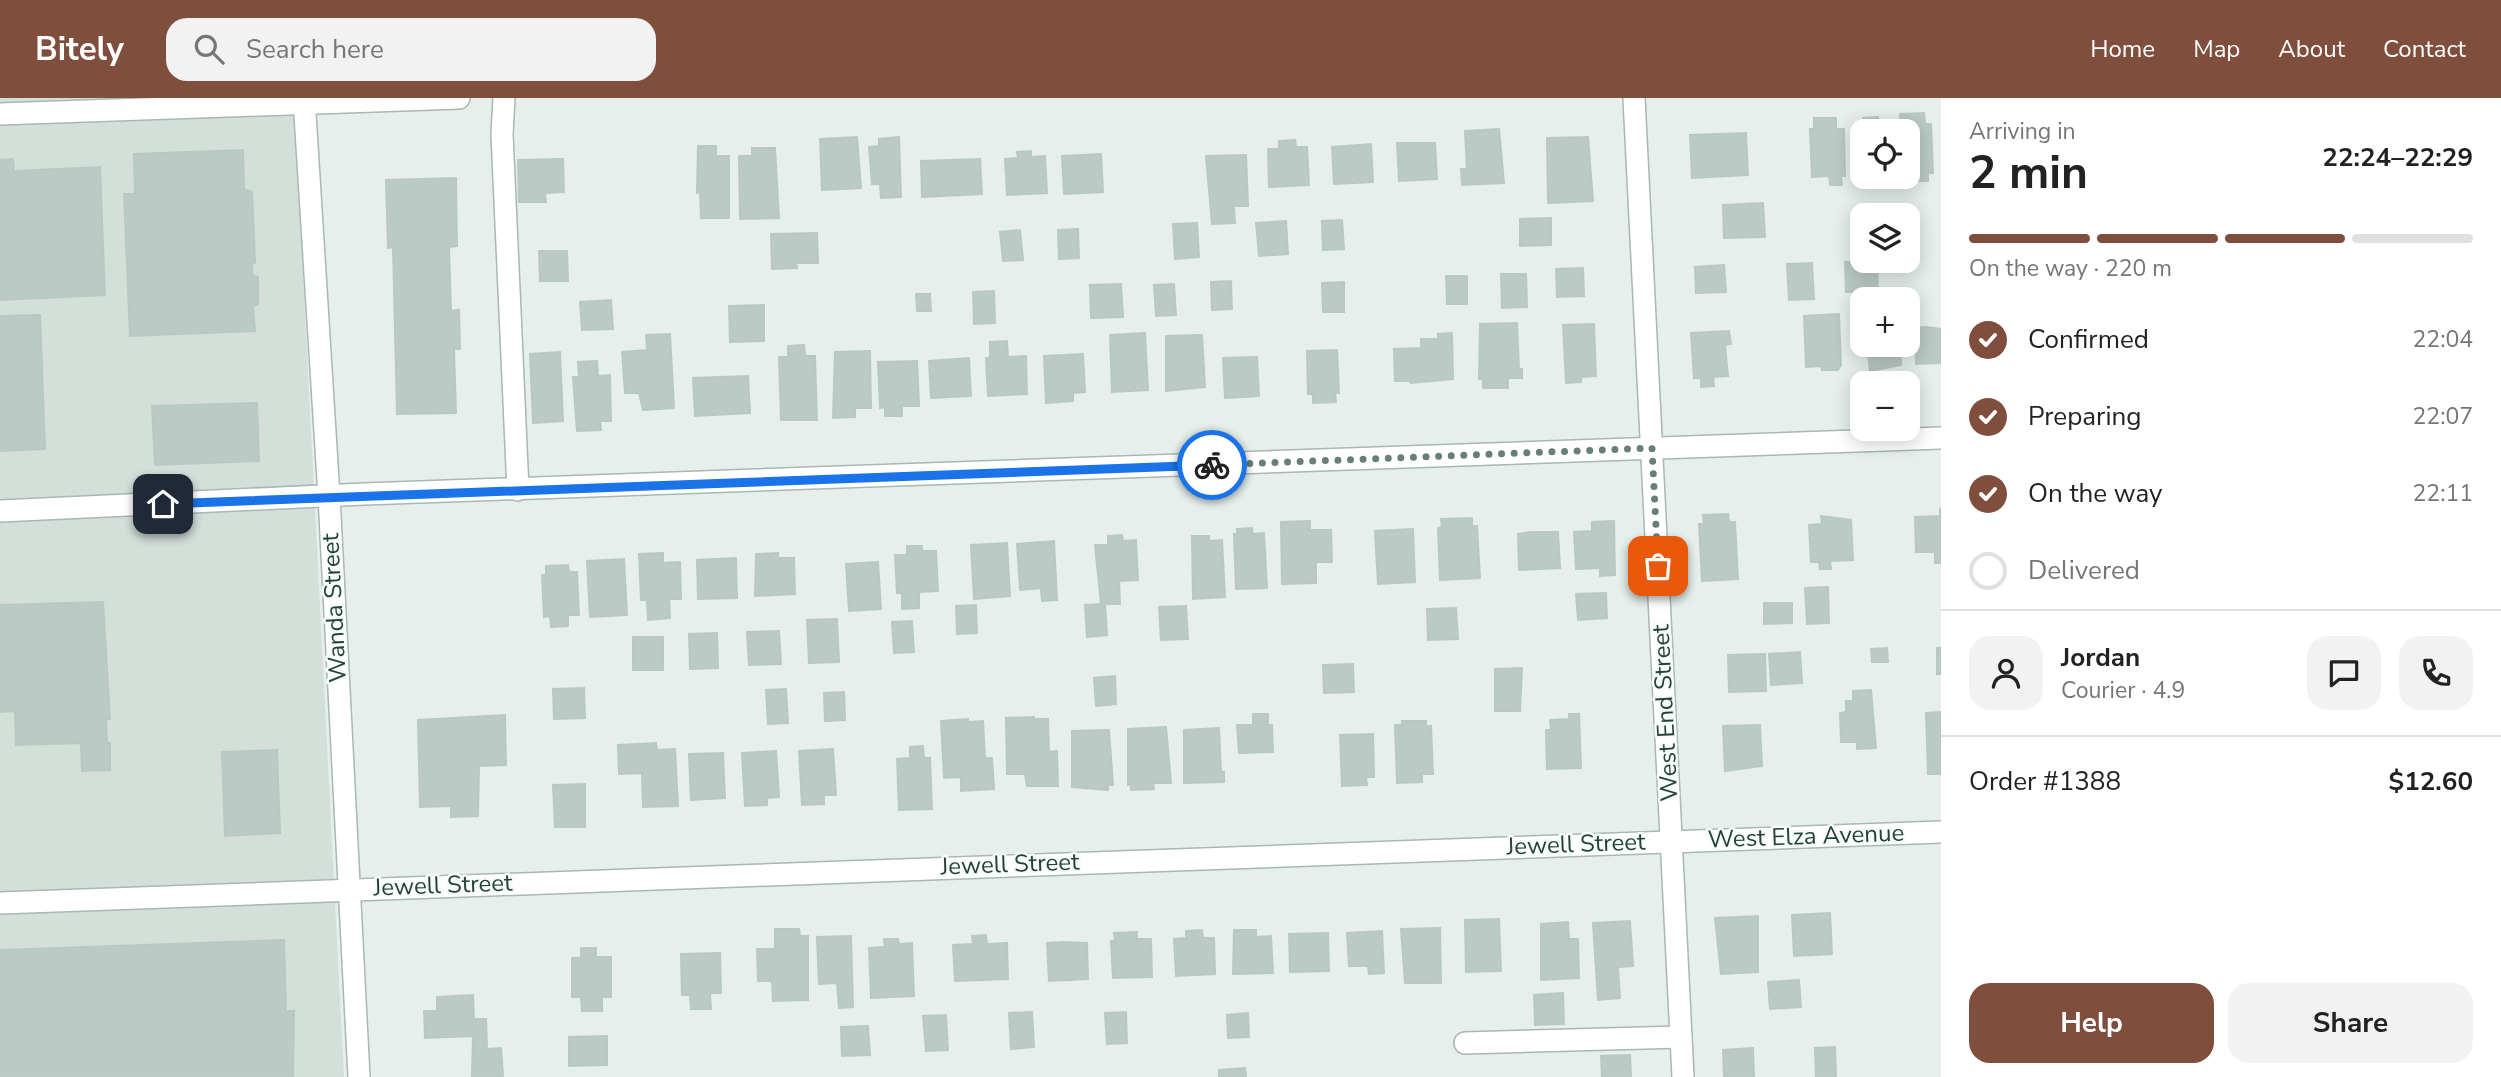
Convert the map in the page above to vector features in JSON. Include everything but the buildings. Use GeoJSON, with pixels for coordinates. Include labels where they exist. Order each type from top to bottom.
{"type":"FeatureCollection","features":[{"type":"Feature","properties":{"kind":"street"},"geometry":{"type":"LineString","coordinates":[[0,114],[304,101],[459,98]]}},
{"type":"Feature","properties":{"kind":"street"},"geometry":{"type":"LineString","coordinates":[[504,98],[502,134],[518,490]]}},
{"type":"Feature","properties":{"kind":"street","name":"West End Street"},"geometry":{"type":"LineString","coordinates":[[1634,98],[1683,1077]]}},
{"type":"Feature","properties":{"kind":"street","name":"Wanda Street"},"geometry":{"type":"LineString","coordinates":[[304,101],[329,496],[359,1077]]}},
{"type":"Feature","properties":{"kind":"street"},"geometry":{"type":"LineString","coordinates":[[0,511],[329,496],[1941,438]]}},
{"type":"Feature","properties":{"kind":"street","name":"West Elza Avenue"},"geometry":{"type":"LineString","coordinates":[[1672,841],[1941,832]]}},
{"type":"Feature","properties":{"kind":"street","name":"Jewell Street"},"geometry":{"type":"LineString","coordinates":[[0,902],[1672,841]]}},
{"type":"Feature","properties":{"kind":"street"},"geometry":{"type":"LineString","coordinates":[[1465,1043],[1681,1037]]}},
{"type":"Feature","properties":{"kind":"shaded area"},"geometry":{"type":"Polygon","coordinates":[[[0,98],[294,98],[344,1077],[0,1077],[0,98]]]}},
{"type":"Feature","properties":{"kind":"way so far"},"geometry":{"type":"LineString","coordinates":[[1212,465],[1652,448],[1658,566]]}},
{"type":"Feature","properties":{"kind":"route"},"geometry":{"type":"LineString","coordinates":[[163,504],[364,494],[1212,465]]}}]}
